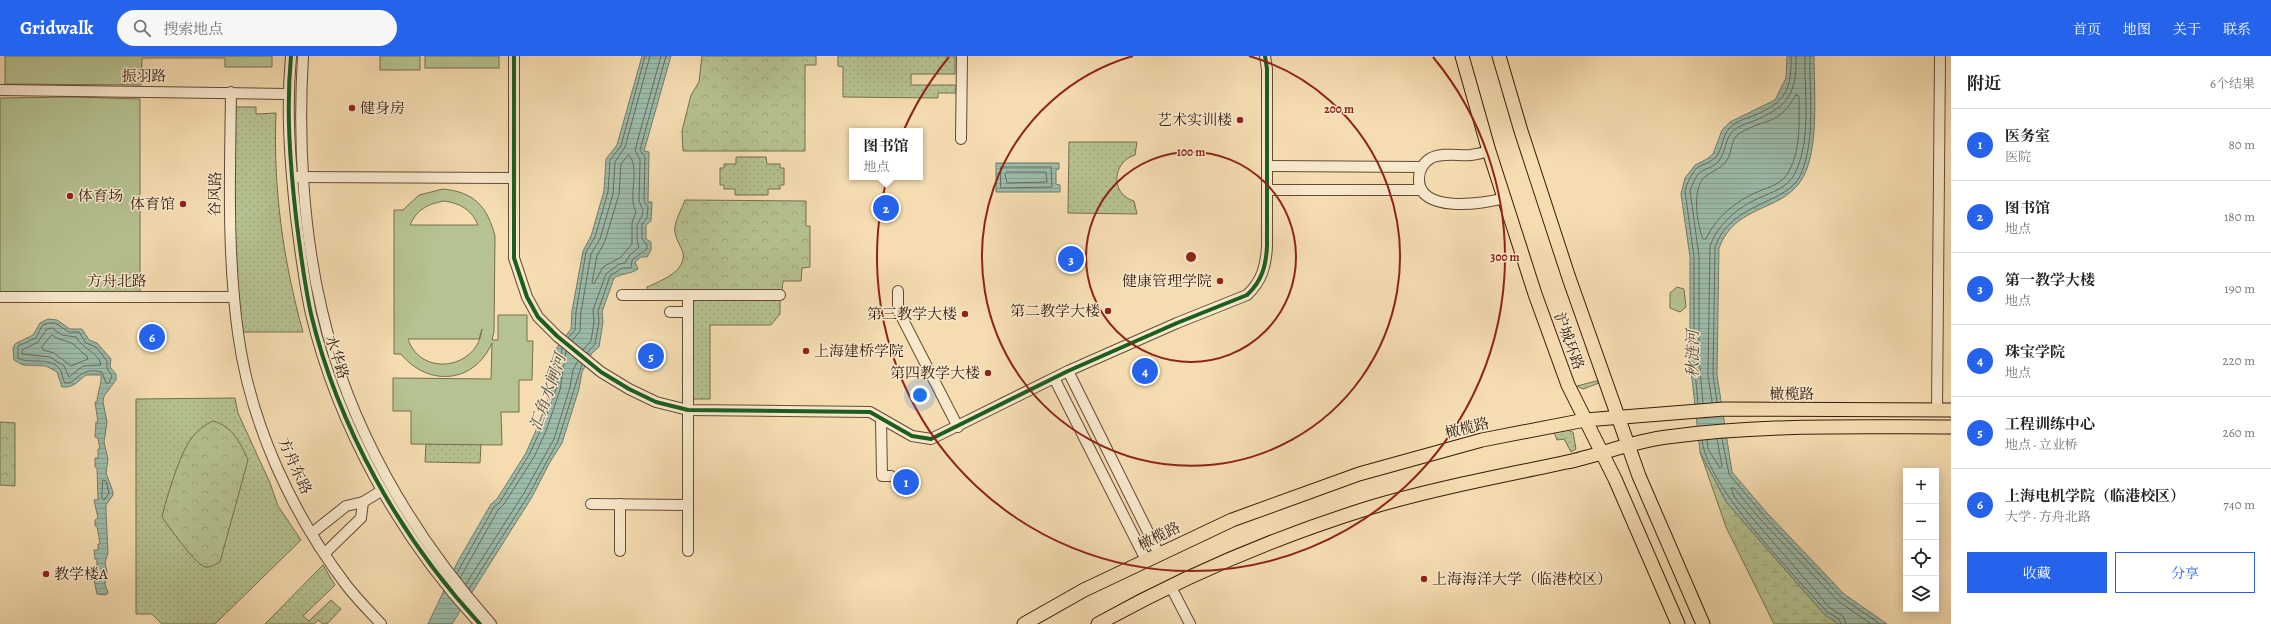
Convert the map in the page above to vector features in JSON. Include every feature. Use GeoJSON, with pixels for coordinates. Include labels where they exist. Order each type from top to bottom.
{"type":"FeatureCollection","features":[{"type":"Feature","properties":{"kind":"main road","name":"沪城环路"},"geometry":{"type":"LineString","coordinates":[[1462,56],[1489,151],[1534,294],[1568,385],[1602,453],[1678,624]]}},
{"type":"Feature","properties":{"kind":"main road","name":"沪城环路"},"geometry":{"type":"LineString","coordinates":[[1499,56],[1521,130],[1569,278],[1639,476],[1703,624]]}},
{"type":"Feature","properties":{"kind":"main road","name":"橄榄路"},"geometry":{"type":"LineString","coordinates":[[1024,624],[1084,590],[1232,520],[1358,474],[1482,440],[1585,420],[1724,409],[1951,410]]}},
{"type":"Feature","properties":{"kind":"main road"},"geometry":{"type":"LineString","coordinates":[[1098,624],[1171,587],[1256,550],[1371,508],[1414,496],[1602,453],[1664,437],[1726,431],[1827,426],[1951,427]]}},
{"type":"Feature","properties":{"kind":"street","name":"水华路"},"geometry":{"type":"LineString","coordinates":[[291,56],[287,94],[292,177],[304,281],[320,345],[351,428],[381,491],[470,607],[480,624]]}},
{"type":"Feature","properties":{"kind":"street","name":"水华路"},"geometry":{"type":"LineString","coordinates":[[303,56],[300,99],[303,178],[315,280],[322,312],[337,366],[360,425],[382,469],[446,577]]}},
{"type":"Feature","properties":{"kind":"street"},"geometry":{"type":"LineString","coordinates":[[514,56],[514,258],[526,297],[538,317],[557,336],[594,366],[629,389],[656,402],[688,410],[870,412],[912,436],[923,439],[931,439],[958,427],[1068,371],[1176,323],[1247,295],[1259,282],[1267,259],[1268,166],[1267,69],[1265,56]]}},
{"type":"Feature","properties":{"kind":"street"},"geometry":{"type":"LineString","coordinates":[[961,139],[962,56]]}},
{"type":"Feature","properties":{"kind":"street"},"geometry":{"type":"LineString","coordinates":[[1937,410],[1940,56]]}},
{"type":"Feature","properties":{"kind":"street","name":"振羽路"},"geometry":{"type":"LineString","coordinates":[[0,90],[231,92],[287,94]]}},
{"type":"Feature","properties":{"kind":"street","name":"谷风路"},"geometry":{"type":"LineString","coordinates":[[231,92],[229,221],[234,296]]}},
{"type":"Feature","properties":{"kind":"street"},"geometry":{"type":"LineString","coordinates":[[1489,151],[1471,155],[1439,156],[1432,158],[1421,167],[1418,180],[1421,190],[1431,200],[1443,203],[1490,202],[1505,198]]}},
{"type":"Feature","properties":{"kind":"street"},"geometry":{"type":"LineString","coordinates":[[1268,166],[1421,167]]}},
{"type":"Feature","properties":{"kind":"street"},"geometry":{"type":"LineString","coordinates":[[292,177],[514,178]]}},
{"type":"Feature","properties":{"kind":"street"},"geometry":{"type":"LineString","coordinates":[[1268,190],[1421,190]]}},
{"type":"Feature","properties":{"kind":"street"},"geometry":{"type":"LineString","coordinates":[[898,291],[898,310],[958,427]]}},
{"type":"Feature","properties":{"kind":"street"},"geometry":{"type":"LineString","coordinates":[[622,295],[780,295]]}},
{"type":"Feature","properties":{"kind":"street"},"geometry":{"type":"LineString","coordinates":[[688,295],[688,551]]}},
{"type":"Feature","properties":{"kind":"street","name":"方舟北路"},"geometry":{"type":"LineString","coordinates":[[0,297],[234,296]]}},
{"type":"Feature","properties":{"kind":"street","name":"方舟东路"},"geometry":{"type":"LineString","coordinates":[[234,296],[238,335],[255,407],[287,488],[312,533],[347,586],[381,624]]}},
{"type":"Feature","properties":{"kind":"street"},"geometry":{"type":"LineString","coordinates":[[670,312],[688,312]]}},
{"type":"Feature","properties":{"kind":"street"},"geometry":{"type":"LineString","coordinates":[[1068,371],[1159,554]]}},
{"type":"Feature","properties":{"kind":"street"},"geometry":{"type":"LineString","coordinates":[[1054,378],[1146,560]]}},
{"type":"Feature","properties":{"kind":"street"},"geometry":{"type":"LineString","coordinates":[[881,419],[882,476],[891,476]]}},
{"type":"Feature","properties":{"kind":"street"},"geometry":{"type":"LineString","coordinates":[[1079,427],[1092,420]]}},
{"type":"Feature","properties":{"kind":"street"},"geometry":{"type":"LineString","coordinates":[[312,533],[346,506],[363,502],[381,491]]}},
{"type":"Feature","properties":{"kind":"street"},"geometry":{"type":"LineString","coordinates":[[325,552],[361,518],[363,502]]}},
{"type":"Feature","properties":{"kind":"street"},"geometry":{"type":"LineString","coordinates":[[591,504],[688,505]]}},
{"type":"Feature","properties":{"kind":"street"},"geometry":{"type":"LineString","coordinates":[[620,504],[620,551]]}},
{"type":"Feature","properties":{"kind":"street"},"geometry":{"type":"LineString","coordinates":[[1171,587],[1190,624]]}},
{"type":"Feature","properties":{"kind":"street","name":"水华路"},"geometry":{"type":"LineString","coordinates":[[470,607],[491,624]]}},
{"type":"Feature","properties":{"kind":"green space"},"geometry":{"type":"Polygon","coordinates":[[[5,56],[272,56],[272,67],[225,67],[225,58],[142,58],[141,85],[5,84],[5,56]]]}},
{"type":"Feature","properties":{"kind":"green space"},"geometry":{"type":"Polygon","coordinates":[[[380,56],[420,56],[420,70],[380,70],[380,56]]]}},
{"type":"Feature","properties":{"kind":"green space"},"geometry":{"type":"Polygon","coordinates":[[[425,56],[499,56],[499,68],[425,68],[425,56]]]}},
{"type":"Feature","properties":{"kind":"green space"},"geometry":{"type":"Polygon","coordinates":[[[702,56],[816,56],[816,65],[805,65],[805,151],[683,151],[682,131],[691,95],[699,82],[702,56]]]}},
{"type":"Feature","properties":{"kind":"green space"},"geometry":{"type":"Polygon","coordinates":[[[838,56],[955,56],[955,74],[911,74],[911,85],[956,85],[956,93],[938,93],[938,98],[843,97],[843,67],[838,66],[838,56]]]}},
{"type":"Feature","properties":{"kind":"green space","name":"体育场"},"geometry":{"type":"Polygon","coordinates":[[[74,97],[140,99],[140,292],[0,292],[0,98],[74,97]]]}},
{"type":"Feature","properties":{"kind":"green space"},"geometry":{"type":"Polygon","coordinates":[[[234,107],[256,107],[256,114],[276,113],[276,169],[281,224],[290,278],[303,332],[241,332],[236,297],[234,107]]]}},
{"type":"Feature","properties":{"kind":"green space"},"geometry":{"type":"Polygon","coordinates":[[[1069,142],[1137,142],[1135,155],[1127,159],[1122,164],[1118,171],[1117,178],[1121,192],[1126,197],[1134,201],[1137,214],[1068,213],[1069,142]]]}},
{"type":"Feature","properties":{"kind":"green space"},"geometry":{"type":"Polygon","coordinates":[[[736,157],[766,157],[767,164],[780,164],[780,168],[784,168],[784,185],[780,185],[780,189],[768,189],[768,195],[735,195],[735,189],[724,189],[724,185],[720,185],[720,168],[724,168],[724,164],[736,164],[736,157]]]}},
{"type":"Feature","properties":{"kind":"green space"},"geometry":{"type":"Polygon","coordinates":[[[443,189],[463,193],[478,202],[488,216],[495,236],[494,332],[492,340],[498,340],[498,315],[527,315],[527,341],[533,341],[532,380],[519,380],[519,412],[501,412],[502,445],[411,444],[411,411],[393,411],[393,378],[491,379],[492,343],[484,357],[474,367],[462,373],[450,376],[437,376],[424,372],[412,365],[401,354],[394,354],[394,210],[403,210],[419,195],[443,189]],[[444,201],[424,208],[416,215],[410,225],[478,225],[469,211],[465,208],[455,203],[444,201]],[[482,329],[479,339],[408,339],[415,351],[424,360],[436,364],[448,364],[460,360],[471,353],[478,343],[482,329]]]}},
{"type":"Feature","properties":{"kind":"green space"},"geometry":{"type":"Polygon","coordinates":[[[685,200],[806,201],[806,226],[810,226],[810,267],[802,268],[801,281],[783,281],[782,292],[647,292],[647,287],[671,275],[676,271],[683,260],[683,253],[676,238],[675,229],[676,221],[685,200]]]}},
{"type":"Feature","properties":{"kind":"green space"},"geometry":{"type":"Polygon","coordinates":[[[1677,287],[1684,289],[1686,307],[1680,312],[1670,308],[1670,293],[1677,287]]]}},
{"type":"Feature","properties":{"kind":"green space"},"geometry":{"type":"Polygon","coordinates":[[[693,299],[780,299],[780,314],[771,325],[710,325],[710,399],[693,399],[693,299]]]}},
{"type":"Feature","properties":{"kind":"green space"},"geometry":{"type":"Polygon","coordinates":[[[1600,380],[1599,383],[1583,389],[1577,386],[1600,380]]]}},
{"type":"Feature","properties":{"kind":"green space"},"geometry":{"type":"Polygon","coordinates":[[[235,398],[238,413],[270,483],[278,506],[301,540],[215,624],[162,624],[152,614],[136,614],[136,399],[235,398]]]}},
{"type":"Feature","properties":{"kind":"green space"},"geometry":{"type":"Polygon","coordinates":[[[213,421],[220,423],[235,436],[248,460],[220,562],[207,567],[203,566],[193,558],[162,517],[182,455],[191,439],[198,431],[213,421]]]}},
{"type":"Feature","properties":{"kind":"green space"},"geometry":{"type":"Polygon","coordinates":[[[0,422],[15,423],[15,486],[0,485],[0,422]]]}},
{"type":"Feature","properties":{"kind":"green space"},"geometry":{"type":"Polygon","coordinates":[[[1567,430],[1573,432],[1576,449],[1571,452],[1564,439],[1557,440],[1554,432],[1567,430]]]}},
{"type":"Feature","properties":{"kind":"green space"},"geometry":{"type":"Polygon","coordinates":[[[426,444],[481,444],[480,463],[425,462],[426,444]]]}},
{"type":"Feature","properties":{"kind":"green space"},"geometry":{"type":"Polygon","coordinates":[[[1700,452],[1727,503],[1825,615],[1839,624],[1774,624],[1726,527],[1700,452]]]}},
{"type":"Feature","properties":{"kind":"green space"},"geometry":{"type":"Polygon","coordinates":[[[323,565],[335,585],[303,616],[309,621],[331,600],[341,609],[327,624],[323,624],[318,620],[314,624],[265,624],[323,565]]]}},
{"type":"Feature","properties":{"kind":"water"},"geometry":{"type":"Polygon","coordinates":[[[642,56],[671,56],[644,151],[649,152],[648,202],[652,202],[651,221],[646,225],[646,239],[651,242],[651,250],[647,257],[641,257],[635,262],[638,269],[614,278],[602,312],[603,322],[599,347],[592,353],[582,372],[579,389],[562,443],[550,462],[532,497],[452,624],[428,624],[458,561],[491,504],[497,499],[526,453],[552,389],[556,349],[571,329],[572,311],[583,251],[591,236],[604,191],[606,159],[617,145],[642,56]]]}},
{"type":"Feature","properties":{"kind":"water","name":"秋涟河"},"geometry":{"type":"Polygon","coordinates":[[[1787,56],[1814,56],[1815,104],[1811,156],[1800,182],[1791,192],[1781,199],[1746,216],[1735,224],[1726,234],[1719,248],[1717,375],[1732,472],[1767,513],[1844,594],[1887,624],[1839,624],[1825,615],[1727,503],[1700,452],[1690,360],[1690,257],[1681,194],[1685,178],[1695,165],[1713,154],[1722,130],[1730,122],[1775,100],[1786,78],[1787,56]]]}},
{"type":"Feature","properties":{"kind":"water"},"geometry":{"type":"Polygon","coordinates":[[[996,163],[1059,163],[1059,169],[1056,170],[1056,184],[1060,185],[1060,192],[996,192],[996,163]]]}},
{"type":"Feature","properties":{"kind":"water"},"geometry":{"type":"Polygon","coordinates":[[[48,319],[57,320],[70,329],[82,329],[89,340],[97,343],[111,359],[110,367],[116,374],[116,380],[104,396],[103,402],[107,422],[104,442],[108,459],[106,473],[113,492],[113,495],[106,505],[108,553],[105,562],[107,572],[105,584],[108,593],[106,595],[97,594],[94,580],[97,579],[97,560],[95,559],[94,550],[98,550],[98,544],[100,544],[97,526],[95,526],[95,520],[98,518],[94,500],[98,500],[97,468],[95,467],[95,458],[98,458],[98,449],[100,449],[98,438],[95,437],[96,422],[98,422],[95,402],[97,402],[101,375],[86,375],[73,385],[62,387],[57,372],[46,366],[23,365],[14,360],[13,348],[15,344],[33,335],[40,323],[48,319]]]}},
{"type":"Feature","properties":{"kind":"cycle path"},"geometry":{"type":"LineString","coordinates":[[291,56],[289,116],[290,157],[294,197],[306,290],[323,356],[338,398],[376,480],[424,556],[451,591],[480,624]]}},
{"type":"Feature","properties":{"kind":"cycle path"},"geometry":{"type":"LineString","coordinates":[[514,56],[514,258],[527,297],[538,317],[557,336],[601,372],[629,389],[656,402],[688,410],[870,412],[912,436],[931,439],[1068,371],[1177,323],[1247,295],[1252,290],[1260,279],[1266,260],[1267,246],[1267,69],[1265,56]]}},
{"type":"Feature","properties":{"kind":"place","name":"健身房"},"geometry":{"type":"Point","coordinates":[352,108]}},
{"type":"Feature","properties":{"kind":"place","name":"艺术实训楼"},"geometry":{"type":"Point","coordinates":[1240,120]}},
{"type":"Feature","properties":{"kind":"place","name":"体育场"},"geometry":{"type":"Point","coordinates":[70,196]}},
{"type":"Feature","properties":{"kind":"place","name":"体育馆"},"geometry":{"type":"Point","coordinates":[183,204]}},
{"type":"Feature","properties":{"kind":"place","name":"图书馆"},"geometry":{"type":"Point","coordinates":[886,208]}},
{"type":"Feature","properties":{"kind":"place","name":"第一教学大楼"},"geometry":{"type":"Point","coordinates":[1071,259]}},
{"type":"Feature","properties":{"kind":"place","name":"健康管理学院"},"geometry":{"type":"Point","coordinates":[1220,281]}},
{"type":"Feature","properties":{"kind":"place","name":"第二教学大楼"},"geometry":{"type":"Point","coordinates":[1108,311]}},
{"type":"Feature","properties":{"kind":"place","name":"第三教学大楼"},"geometry":{"type":"Point","coordinates":[965,314]}},
{"type":"Feature","properties":{"kind":"place","name":"上海电机学院（临港校区）"},"geometry":{"type":"Point","coordinates":[152,337]}},
{"type":"Feature","properties":{"kind":"place","name":"上海建桥学院"},"geometry":{"type":"Point","coordinates":[806,351]}},
{"type":"Feature","properties":{"kind":"place","name":"工程训练中心"},"geometry":{"type":"Point","coordinates":[651,356]}},
{"type":"Feature","properties":{"kind":"place","name":"珠宝学院"},"geometry":{"type":"Point","coordinates":[1145,371]}},
{"type":"Feature","properties":{"kind":"place","name":"第四教学大楼"},"geometry":{"type":"Point","coordinates":[988,373]}},
{"type":"Feature","properties":{"kind":"place","name":"医务室"},"geometry":{"type":"Point","coordinates":[906,482]}},
{"type":"Feature","properties":{"kind":"place","name":"教学楼A"},"geometry":{"type":"Point","coordinates":[46,574]}},
{"type":"Feature","properties":{"kind":"place","name":"上海海洋大学（临港校区）"},"geometry":{"type":"Point","coordinates":[1424,579]}},
{"type":"Feature","properties":{"kind":"water label","name":"汇角水闸河"},"geometry":{"type":"Point","coordinates":[547,392]}}]}
